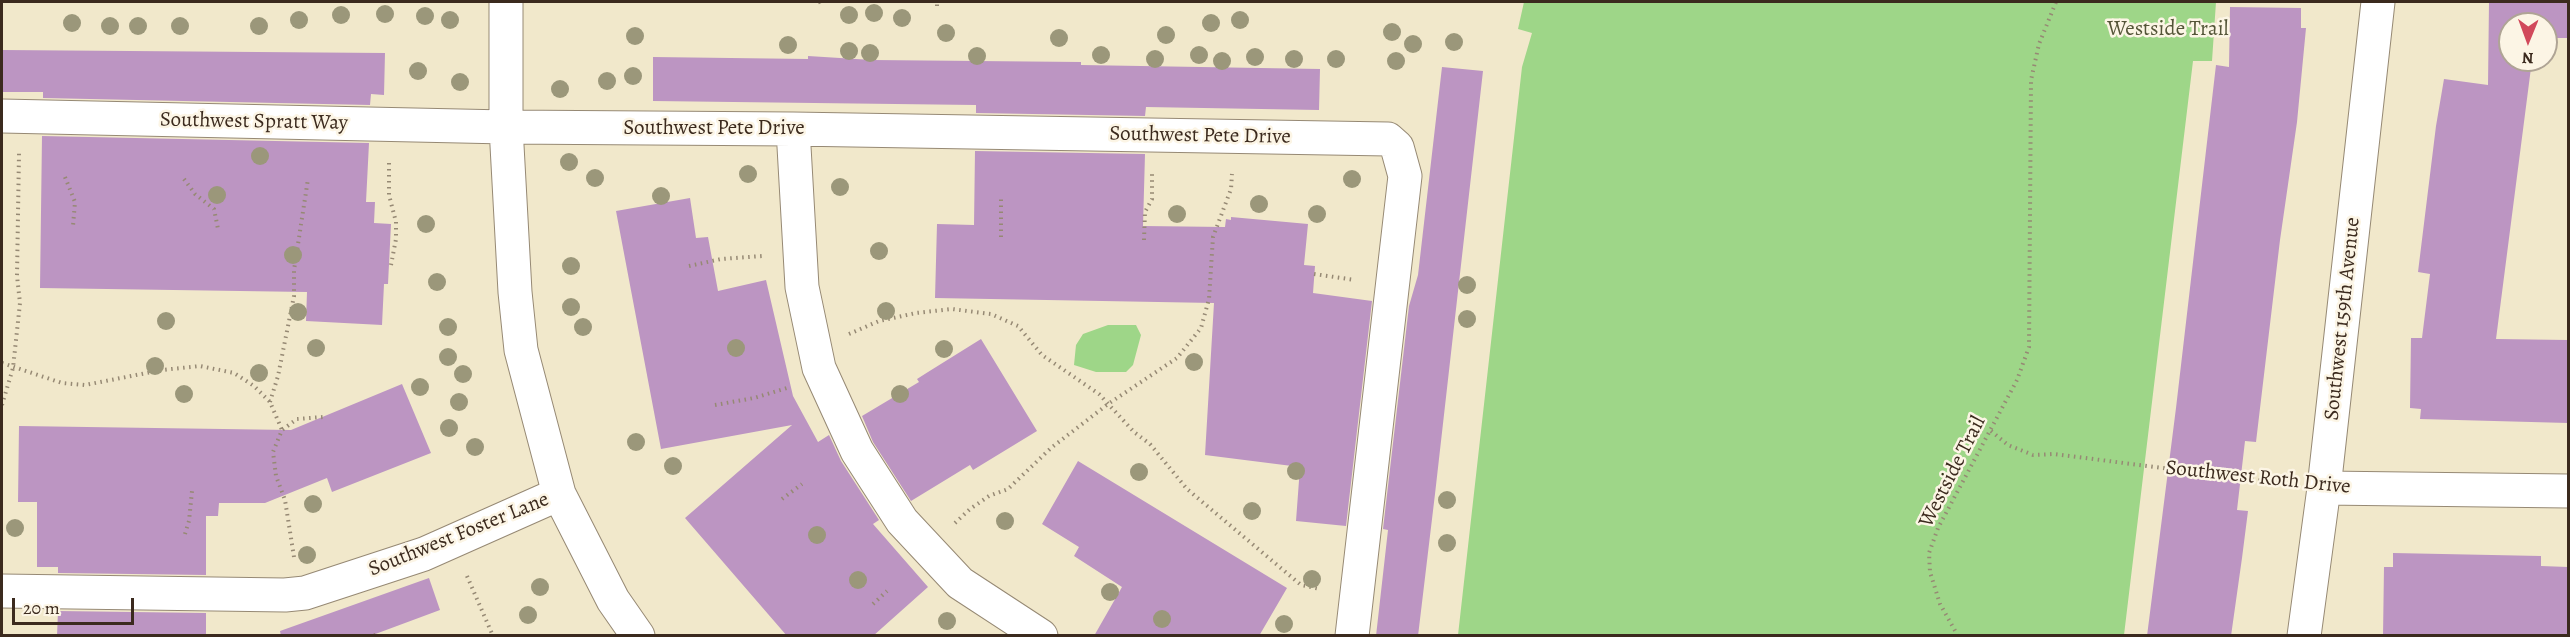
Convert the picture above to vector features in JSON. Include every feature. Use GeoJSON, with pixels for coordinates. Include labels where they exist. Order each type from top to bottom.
{"type":"FeatureCollection","features":[{"type":"Feature","properties":{"kind":"street"},"geometry":{"type":"LineString","coordinates":[[506,2],[506,127],[515,292],[521,350],[559,494],[613,600],[639,636]]}},
{"type":"Feature","properties":{"kind":"street","name":"Southwest 159th Avenue"},"geometry":{"type":"LineString","coordinates":[[2304,636],[2324,488],[2378,2]]}},
{"type":"Feature","properties":{"kind":"street","name":"Southwest Spratt Way"},"geometry":{"type":"LineString","coordinates":[[11,116],[506,127]]}},
{"type":"Feature","properties":{"kind":"street","name":"Southwest Pete Drive"},"geometry":{"type":"LineString","coordinates":[[506,127],[793,129],[1388,139],[1397,147],[1402,158],[1405,176],[1352,636]]}},
{"type":"Feature","properties":{"kind":"street"},"geometry":{"type":"LineString","coordinates":[[793,129],[802,287],[819,361],[857,451],[902,521],[960,583],[1041,636]]}},
{"type":"Feature","properties":{"kind":"street","name":"Southwest Roth Drive"},"geometry":{"type":"LineString","coordinates":[[2324,488],[2568,491]]}},
{"type":"Feature","properties":{"kind":"street","name":"Southwest Foster Lane"},"geometry":{"type":"LineString","coordinates":[[2,591],[297,594],[326,587],[424,554],[559,494]]}},
{"type":"Feature","properties":{"kind":"path"},"geometry":{"type":"LineString","coordinates":[[820,2],[822,6]]}},
{"type":"Feature","properties":{"kind":"path","name":"Westside Trail"},"geometry":{"type":"LineString","coordinates":[[1958,636],[1940,604],[1930,572],[1929,554],[1938,528],[2017,380],[2029,347],[2031,81],[2038,44],[2056,2]]}},
{"type":"Feature","properties":{"kind":"path"},"geometry":{"type":"LineString","coordinates":[[2,405],[13,368],[20,303],[11,116]]}},
{"type":"Feature","properties":{"kind":"path"},"geometry":{"type":"LineString","coordinates":[[390,124],[389,195],[396,222],[396,239],[391,265]]}},
{"type":"Feature","properties":{"kind":"path"},"geometry":{"type":"LineString","coordinates":[[1144,240],[1145,212],[1152,199],[1153,135]]}},
{"type":"Feature","properties":{"kind":"path"},"geometry":{"type":"LineString","coordinates":[[929,549],[970,509],[989,496],[1008,489],[1051,448],[1108,404],[1176,358],[1201,328],[1209,299],[1213,237],[1231,189],[1233,137]]}},
{"type":"Feature","properties":{"kind":"path"},"geometry":{"type":"LineString","coordinates":[[65,177],[75,202],[73,226]]}},
{"type":"Feature","properties":{"kind":"path"},"geometry":{"type":"LineString","coordinates":[[184,179],[195,194],[214,209],[218,229]]}},
{"type":"Feature","properties":{"kind":"path"},"geometry":{"type":"LineString","coordinates":[[270,402],[278,376],[294,296],[294,270],[308,179]]}},
{"type":"Feature","properties":{"kind":"path"},"geometry":{"type":"LineString","coordinates":[[1001,195],[1001,237]]}},
{"type":"Feature","properties":{"kind":"path"},"geometry":{"type":"LineString","coordinates":[[689,266],[721,259],[800,253]]}},
{"type":"Feature","properties":{"kind":"path"},"geometry":{"type":"LineString","coordinates":[[715,405],[753,398],[788,388],[819,361],[879,321],[915,313],[952,309],[992,314],[1017,326],[1042,355],[1099,394],[1134,432],[1150,444],[1187,489],[1301,585],[1356,595]]}},
{"type":"Feature","properties":{"kind":"path"},"geometry":{"type":"LineString","coordinates":[[2,363],[62,383],[85,385],[162,370],[200,366],[234,373],[255,386],[270,402],[282,430]]}},
{"type":"Feature","properties":{"kind":"path"},"geometry":{"type":"LineString","coordinates":[[297,594],[292,534],[285,500],[276,476],[273,452],[282,430],[297,419],[323,417]]}},
{"type":"Feature","properties":{"kind":"path","name":"Southwest Roth Drive"},"geometry":{"type":"LineString","coordinates":[[1991,431],[2008,446],[2033,455],[2065,456],[2324,488]]}},
{"type":"Feature","properties":{"kind":"path"},"geometry":{"type":"LineString","coordinates":[[782,499],[802,484]]}},
{"type":"Feature","properties":{"kind":"path"},"geometry":{"type":"LineString","coordinates":[[184,534],[189,521],[192,490]]}},
{"type":"Feature","properties":{"kind":"path"},"geometry":{"type":"LineString","coordinates":[[453,541],[493,636]]}},
{"type":"Feature","properties":{"kind":"path"},"geometry":{"type":"LineString","coordinates":[[873,604],[887,591]]}},
{"type":"Feature","properties":{"kind":"green space"},"geometry":{"type":"Polygon","coordinates":[[[1524,2],[2216,2],[2212,61],[2193,61],[2124,635],[1458,635],[1522,67],[1532,33],[1518,29],[1524,2]]]}},
{"type":"Feature","properties":{"kind":"green space"},"geometry":{"type":"Polygon","coordinates":[[[1108,325],[1136,325],[1141,335],[1133,365],[1126,372],[1096,372],[1074,365],[1076,345],[1083,334],[1108,325]]]}},
{"type":"Feature","properties":{"kind":"building"},"geometry":{"type":"Polygon","coordinates":[[[2489,2],[2568,2],[2568,38],[2558,38],[2558,12],[2498,12],[2498,72],[2530,72],[2496,339],[2568,340],[2568,423],[2420,419],[2421,409],[2410,408],[2411,338],[2422,338],[2430,274],[2418,272],[2444,79],[2488,85],[2489,2]]]}},
{"type":"Feature","properties":{"kind":"building"},"geometry":{"type":"Polygon","coordinates":[[[2230,7],[2301,8],[2301,28],[2306,28],[2297,122],[2280,240],[2256,442],[2245,441],[2237,510],[2248,511],[2242,558],[2231,636],[2147,636],[2216,65],[2229,67],[2230,7]]]}},
{"type":"Feature","properties":{"kind":"building"},"geometry":{"type":"Polygon","coordinates":[[[2,50],[385,53],[384,95],[371,94],[370,105],[43,98],[43,92],[2,92],[2,50]]]}},
{"type":"Feature","properties":{"kind":"building"},"geometry":{"type":"Polygon","coordinates":[[[808,56],[872,60],[1081,62],[1081,65],[1320,69],[1319,110],[1146,107],[1145,116],[976,113],[976,105],[653,101],[653,57],[808,59],[808,56]]]}},
{"type":"Feature","properties":{"kind":"building"},"geometry":{"type":"Polygon","coordinates":[[[1442,67],[1483,71],[1435,494],[1418,636],[1376,636],[1388,530],[1383,529],[1409,306],[1418,275],[1442,67]]]}},
{"type":"Feature","properties":{"kind":"building"},"geometry":{"type":"Polygon","coordinates":[[[42,136],[369,143],[366,202],[375,202],[374,223],[391,224],[388,284],[384,284],[382,325],[306,321],[307,292],[40,288],[42,136]]]}},
{"type":"Feature","properties":{"kind":"building"},"geometry":{"type":"Polygon","coordinates":[[[975,151],[1145,154],[1143,226],[1225,227],[1226,219],[1231,220],[1231,217],[1308,224],[1304,265],[1315,266],[1313,293],[1372,301],[1346,526],[1296,521],[1300,467],[1205,455],[1214,303],[935,298],[937,224],[974,225],[975,151]]]}},
{"type":"Feature","properties":{"kind":"building"},"geometry":{"type":"Polygon","coordinates":[[[690,198],[696,238],[708,237],[718,291],[766,280],[793,396],[818,442],[829,435],[841,461],[879,520],[873,524],[928,587],[873,636],[787,636],[685,518],[792,425],[661,449],[616,211],[690,198]]]}},
{"type":"Feature","properties":{"kind":"building"},"geometry":{"type":"Polygon","coordinates":[[[981,339],[1037,431],[973,470],[970,465],[911,501],[873,442],[862,416],[919,382],[917,379],[981,339]]]}},
{"type":"Feature","properties":{"kind":"building"},"geometry":{"type":"Polygon","coordinates":[[[402,384],[431,453],[332,492],[327,478],[265,503],[219,503],[218,516],[206,516],[206,575],[58,573],[58,567],[37,567],[37,502],[18,502],[19,426],[291,430],[402,384]]]}},
{"type":"Feature","properties":{"kind":"building"},"geometry":{"type":"Polygon","coordinates":[[[1078,461],[1287,588],[1259,636],[1094,636],[1122,587],[1074,556],[1079,547],[1042,524],[1078,461]]]}},
{"type":"Feature","properties":{"kind":"building"},"geometry":{"type":"Polygon","coordinates":[[[2393,553],[2541,556],[2541,566],[2568,567],[2568,636],[2383,636],[2384,567],[2393,567],[2393,553]]]}},
{"type":"Feature","properties":{"kind":"building"},"geometry":{"type":"Polygon","coordinates":[[[429,578],[440,610],[370,636],[281,636],[280,631],[429,578]]]}},
{"type":"Feature","properties":{"kind":"building"},"geometry":{"type":"Polygon","coordinates":[[[58,611],[206,613],[206,636],[57,636],[58,611]]]}}]}
